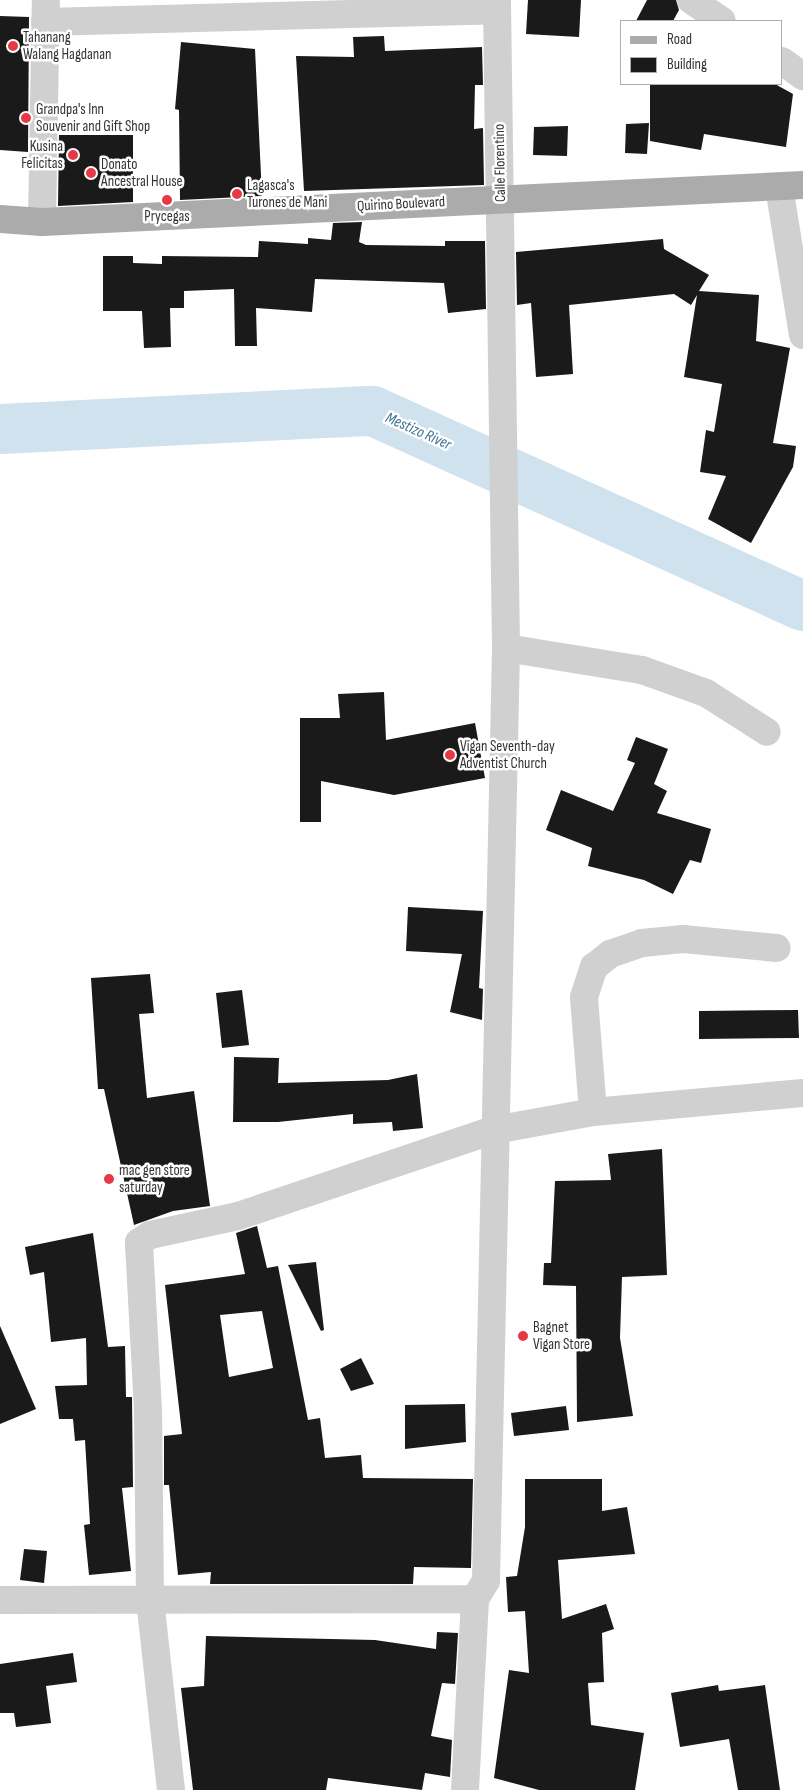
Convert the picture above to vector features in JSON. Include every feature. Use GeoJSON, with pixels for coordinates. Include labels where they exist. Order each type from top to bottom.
{"type":"FeatureCollection","features":[{"type":"Feature","properties":{"kind":"main road","name":"Quirino Boulevard"},"geometry":{"type":"LineString","coordinates":[[0,219],[42,222],[791,186]]}},
{"type":"Feature","properties":{"kind":"street"},"geometry":{"type":"LineString","coordinates":[[691,0],[721,20]]}},
{"type":"Feature","properties":{"kind":"street"},"geometry":{"type":"LineString","coordinates":[[42,222],[45,11],[497,5]]}},
{"type":"Feature","properties":{"kind":"street","name":"Calle Florentino"},"geometry":{"type":"LineString","coordinates":[[474,1599],[486,1581],[494,1130],[506,648],[497,5]]}},
{"type":"Feature","properties":{"kind":"street"},"geometry":{"type":"LineString","coordinates":[[783,62],[803,76]]}},
{"type":"Feature","properties":{"kind":"street"},"geometry":{"type":"LineString","coordinates":[[791,186],[803,335]]}},
{"type":"Feature","properties":{"kind":"street"},"geometry":{"type":"LineString","coordinates":[[506,648],[642,670],[706,693],[767,732]]}},
{"type":"Feature","properties":{"kind":"street"},"geometry":{"type":"LineString","coordinates":[[593,1112],[584,997],[594,967],[610,954],[642,943],[683,939],[777,948]]}},
{"type":"Feature","properties":{"kind":"street"},"geometry":{"type":"LineString","coordinates":[[171,1790],[150,1599],[148,1410],[139,1242],[150,1234],[238,1216],[494,1130],[593,1112],[803,1093]]}},
{"type":"Feature","properties":{"kind":"street"},"geometry":{"type":"LineString","coordinates":[[0,1600],[474,1599],[465,1790]]}},
{"type":"Feature","properties":{"kind":"building"},"geometry":{"type":"Polygon","coordinates":[[[528,0],[581,0],[579,37],[526,34],[528,0]]]}},
{"type":"Feature","properties":{"kind":"building"},"geometry":{"type":"Polygon","coordinates":[[[647,0],[676,0],[679,10],[674,20],[637,20],[647,0]]]}},
{"type":"Feature","properties":{"kind":"building"},"geometry":{"type":"Polygon","coordinates":[[[0,16],[29,17],[28,152],[0,150],[0,16]]]}},
{"type":"Feature","properties":{"kind":"building"},"geometry":{"type":"Polygon","coordinates":[[[384,36],[385,51],[482,47],[483,85],[475,85],[474,129],[483,128],[484,185],[304,191],[296,56],[354,57],[353,37],[384,36]]]}},
{"type":"Feature","properties":{"kind":"building"},"geometry":{"type":"Polygon","coordinates":[[[181,42],[255,49],[262,196],[180,200],[179,110],[175,109],[181,42]]]}},
{"type":"Feature","properties":{"kind":"building"},"geometry":{"type":"Polygon","coordinates":[[[650,85],[777,85],[793,94],[786,147],[704,134],[701,150],[650,141],[650,85]]]}},
{"type":"Feature","properties":{"kind":"building"},"geometry":{"type":"Polygon","coordinates":[[[649,123],[647,154],[625,153],[626,124],[649,123]]]}},
{"type":"Feature","properties":{"kind":"building"},"geometry":{"type":"Polygon","coordinates":[[[568,126],[567,156],[533,155],[534,127],[568,126]]]}},
{"type":"Feature","properties":{"kind":"building","name":"Donato Ancestral House"},"geometry":{"type":"Polygon","coordinates":[[[59,135],[133,135],[133,202],[58,206],[59,135]]]}},
{"type":"Feature","properties":{"kind":"building"},"geometry":{"type":"Polygon","coordinates":[[[362,222],[359,242],[366,245],[445,246],[445,241],[485,241],[486,309],[448,313],[444,283],[315,279],[312,312],[256,308],[257,346],[235,346],[234,289],[184,291],[184,308],[170,308],[171,347],[144,348],[142,311],[103,311],[103,256],[133,256],[133,263],[162,264],[162,256],[258,257],[259,241],[308,244],[308,238],[331,240],[333,223],[362,222]]]}},
{"type":"Feature","properties":{"kind":"building"},"geometry":{"type":"Polygon","coordinates":[[[663,239],[664,249],[709,275],[699,291],[759,295],[756,341],[790,348],[773,443],[796,446],[793,467],[751,543],[708,519],[726,476],[700,472],[706,430],[714,432],[722,384],[684,377],[697,295],[691,305],[674,294],[569,305],[573,374],[536,377],[531,303],[517,305],[516,252],[663,239]]]}},
{"type":"Feature","properties":{"kind":"building"},"geometry":{"type":"Polygon","coordinates":[[[384,692],[386,740],[475,723],[485,778],[394,795],[321,781],[321,822],[300,822],[300,718],[340,718],[338,694],[384,692]]]}},
{"type":"Feature","properties":{"kind":"building"},"geometry":{"type":"Polygon","coordinates":[[[636,737],[668,749],[654,784],[667,791],[657,813],[711,829],[701,863],[690,860],[673,894],[644,880],[588,866],[592,848],[546,830],[561,790],[613,811],[635,763],[627,760],[636,737]]]}},
{"type":"Feature","properties":{"kind":"building"},"geometry":{"type":"Polygon","coordinates":[[[408,907],[483,911],[479,988],[483,989],[482,1020],[450,1012],[462,954],[406,951],[408,907]]]}},
{"type":"Feature","properties":{"kind":"building"},"geometry":{"type":"Polygon","coordinates":[[[150,974],[154,1013],[139,1014],[147,1098],[194,1091],[210,1206],[173,1211],[134,1225],[104,1089],[98,1089],[91,978],[150,974]]]}},
{"type":"Feature","properties":{"kind":"building"},"geometry":{"type":"Polygon","coordinates":[[[242,990],[249,1045],[222,1048],[216,993],[242,990]]]}},
{"type":"Feature","properties":{"kind":"building"},"geometry":{"type":"Polygon","coordinates":[[[798,1010],[799,1038],[699,1039],[699,1011],[798,1010]]]}},
{"type":"Feature","properties":{"kind":"building"},"geometry":{"type":"Polygon","coordinates":[[[234,1057],[279,1058],[278,1083],[388,1080],[417,1074],[423,1128],[393,1131],[392,1122],[353,1124],[353,1114],[278,1122],[233,1122],[234,1057]]]}},
{"type":"Feature","properties":{"kind":"building"},"geometry":{"type":"Polygon","coordinates":[[[662,1149],[667,1275],[622,1277],[620,1338],[633,1416],[577,1422],[576,1286],[543,1285],[544,1263],[551,1263],[555,1181],[611,1180],[608,1154],[662,1149]]]}},
{"type":"Feature","properties":{"kind":"building"},"geometry":{"type":"Polygon","coordinates":[[[257,1226],[267,1268],[278,1266],[308,1420],[320,1418],[325,1458],[361,1455],[363,1478],[473,1479],[471,1568],[414,1567],[413,1584],[210,1584],[211,1572],[178,1575],[169,1485],[164,1485],[164,1436],[182,1434],[165,1285],[245,1274],[236,1233],[257,1226]],[[262,1311],[220,1315],[229,1377],[273,1368],[262,1311]]]}},
{"type":"Feature","properties":{"kind":"building"},"geometry":{"type":"Polygon","coordinates":[[[93,1233],[108,1347],[125,1346],[126,1397],[132,1397],[133,1487],[122,1488],[131,1571],[89,1575],[84,1525],[90,1524],[85,1440],[75,1441],[73,1419],[59,1419],[55,1386],[87,1385],[86,1338],[51,1342],[44,1272],[30,1275],[25,1247],[93,1233]]]}},
{"type":"Feature","properties":{"kind":"building"},"geometry":{"type":"Polygon","coordinates":[[[316,1262],[324,1330],[321,1331],[288,1265],[316,1262]]]}},
{"type":"Feature","properties":{"kind":"building"},"geometry":{"type":"Polygon","coordinates":[[[0,1326],[36,1409],[0,1424],[0,1326]]]}},
{"type":"Feature","properties":{"kind":"building"},"geometry":{"type":"Polygon","coordinates":[[[361,1358],[374,1384],[351,1391],[340,1369],[361,1358]]]}},
{"type":"Feature","properties":{"kind":"building"},"geometry":{"type":"Polygon","coordinates":[[[465,1404],[466,1442],[405,1449],[405,1405],[465,1404]]]}},
{"type":"Feature","properties":{"kind":"building"},"geometry":{"type":"Polygon","coordinates":[[[566,1406],[569,1430],[514,1436],[511,1413],[566,1406]]]}},
{"type":"Feature","properties":{"kind":"building"},"geometry":{"type":"Polygon","coordinates":[[[525,1479],[602,1479],[602,1511],[627,1507],[635,1554],[558,1560],[562,1619],[606,1604],[614,1629],[602,1633],[604,1682],[588,1683],[591,1725],[644,1733],[635,1790],[539,1790],[494,1778],[509,1670],[529,1673],[525,1611],[508,1612],[506,1577],[517,1576],[525,1527],[525,1479]]]}},
{"type":"Feature","properties":{"kind":"building"},"geometry":{"type":"Polygon","coordinates":[[[24,1549],[47,1551],[44,1583],[20,1580],[24,1549]]]}},
{"type":"Feature","properties":{"kind":"building"},"geometry":{"type":"Polygon","coordinates":[[[437,1632],[458,1633],[455,1684],[442,1683],[431,1736],[452,1740],[450,1777],[425,1773],[422,1790],[328,1778],[326,1790],[193,1790],[181,1688],[204,1686],[206,1636],[375,1640],[436,1649],[437,1632]]]}},
{"type":"Feature","properties":{"kind":"building"},"geometry":{"type":"Polygon","coordinates":[[[73,1653],[77,1682],[46,1686],[51,1723],[16,1727],[14,1713],[0,1713],[0,1664],[73,1653]]]}},
{"type":"Feature","properties":{"kind":"building"},"geometry":{"type":"Polygon","coordinates":[[[718,1685],[719,1691],[765,1685],[780,1790],[738,1790],[729,1739],[680,1747],[671,1693],[718,1685]]]}},
{"type":"Feature","properties":{"kind":"waterway","name":"Mestizo River"},"geometry":{"type":"LineString","coordinates":[[0,429],[373,411],[803,606]]}},
{"type":"Feature","properties":{"kind":"place","name":"Tahanang Walang Hagdanan"},"geometry":{"type":"Point","coordinates":[13,46]}},
{"type":"Feature","properties":{"kind":"place","name":"Grandpa's Inn Souvenir and Gift Shop"},"geometry":{"type":"Point","coordinates":[26,118]}},
{"type":"Feature","properties":{"kind":"place","name":"Kusina Felicitas"},"geometry":{"type":"Point","coordinates":[73,155]}},
{"type":"Feature","properties":{"kind":"place","name":"Donato Ancestral House"},"geometry":{"type":"Point","coordinates":[91,173]}},
{"type":"Feature","properties":{"kind":"place","name":"Lagasca's Turones de Mani"},"geometry":{"type":"Point","coordinates":[237,194]}},
{"type":"Feature","properties":{"kind":"place","name":"Prycegas"},"geometry":{"type":"Point","coordinates":[167,200]}},
{"type":"Feature","properties":{"kind":"place","name":"Vigan Seventh-day Adventist Church"},"geometry":{"type":"Point","coordinates":[450,755]}},
{"type":"Feature","properties":{"kind":"place","name":"mac gen store saturday"},"geometry":{"type":"Point","coordinates":[109,1179]}},
{"type":"Feature","properties":{"kind":"place","name":"Bagnet Vigan Store"},"geometry":{"type":"Point","coordinates":[523,1336]}}]}
